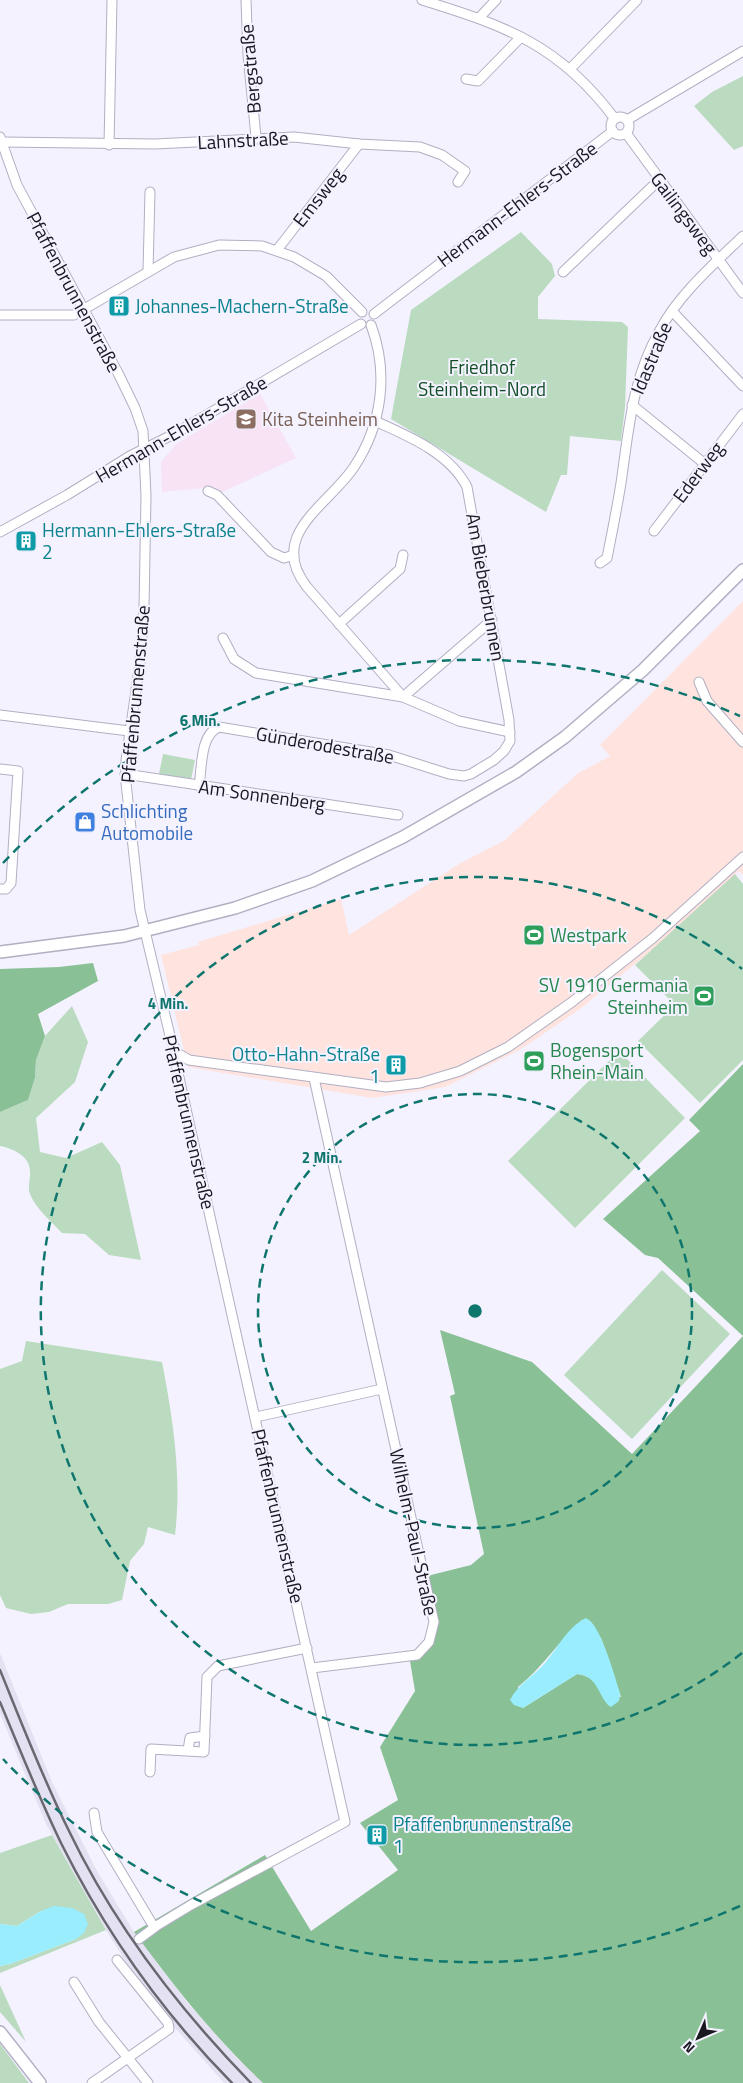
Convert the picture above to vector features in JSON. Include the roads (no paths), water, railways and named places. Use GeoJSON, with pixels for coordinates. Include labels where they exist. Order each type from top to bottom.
{"type":"FeatureCollection","features":[{"type":"Feature","properties":{"kind":"main road"},"geometry":{"type":"LineString","coordinates":[[724,588],[743,563]]}},
{"type":"Feature","properties":{"kind":"main road"},"geometry":{"type":"LineString","coordinates":[[0,952],[145,932],[257,902],[312,880],[395,841],[489,789],[565,736],[618,692],[666,648],[743,570]]}},
{"type":"Feature","properties":{"kind":"main road"},"geometry":{"type":"LineString","coordinates":[[0,2032],[40,2083]]}},
{"type":"Feature","properties":{"kind":"street"},"geometry":{"type":"LineString","coordinates":[[109,145],[112,0]]}},
{"type":"Feature","properties":{"kind":"street","name":"Bergstraße"},"geometry":{"type":"LineString","coordinates":[[246,0],[248,55],[256,137]]}},
{"type":"Feature","properties":{"kind":"street"},"geometry":{"type":"LineString","coordinates":[[422,0],[479,18],[543,48],[571,68],[615,119]]}},
{"type":"Feature","properties":{"kind":"street"},"geometry":{"type":"LineString","coordinates":[[479,18],[496,0]]}},
{"type":"Feature","properties":{"kind":"street"},"geometry":{"type":"LineString","coordinates":[[571,68],[637,0]]}},
{"type":"Feature","properties":{"kind":"street"},"geometry":{"type":"LineString","coordinates":[[466,79],[478,81],[521,37]]}},
{"type":"Feature","properties":{"kind":"street"},"geometry":{"type":"LineString","coordinates":[[627,120],[743,51]]}},
{"type":"Feature","properties":{"kind":"street"},"geometry":{"type":"LineString","coordinates":[[620,117],[627,120],[629,126],[626,133],[617,134],[613,131],[612,123],[615,119],[620,117]]}},
{"type":"Feature","properties":{"kind":"street","name":"Hermann-Ehlers-Straße"},"geometry":{"type":"LineString","coordinates":[[374,314],[613,131]]}},
{"type":"Feature","properties":{"kind":"street","name":"Gailingsweg"},"geometry":{"type":"LineString","coordinates":[[626,133],[743,292]]}},
{"type":"Feature","properties":{"kind":"street","name":"Lahnstraße"},"geometry":{"type":"LineString","coordinates":[[1,140],[109,145],[155,144],[256,137],[294,137],[359,144],[413,146],[428,149],[465,171],[458,182]]}},
{"type":"Feature","properties":{"kind":"street","name":"Pfaffenbrunnenstraße"},"geometry":{"type":"LineString","coordinates":[[1,140],[17,185],[135,408],[143,431],[144,604],[140,662],[129,732],[125,774],[137,887],[145,932],[171,1040],[177,1053],[176,1064],[346,1822],[154,1927],[139,1939]]}},
{"type":"Feature","properties":{"kind":"street","name":"Emsweg"},"geometry":{"type":"LineString","coordinates":[[277,250],[359,144]]}},
{"type":"Feature","properties":{"kind":"street"},"geometry":{"type":"LineString","coordinates":[[563,272],[659,180]]}},
{"type":"Feature","properties":{"kind":"street"},"geometry":{"type":"LineString","coordinates":[[148,271],[150,192]]}},
{"type":"Feature","properties":{"kind":"street","name":"Idastraße"},"geometry":{"type":"LineString","coordinates":[[600,563],[607,558],[632,405],[638,378],[650,350],[660,329],[672,311],[718,260],[743,236]]}},
{"type":"Feature","properties":{"kind":"street"},"geometry":{"type":"LineString","coordinates":[[0,315],[64,316],[84,310],[174,257],[201,248],[249,245],[277,250],[320,272],[362,312]]}},
{"type":"Feature","properties":{"kind":"street"},"geometry":{"type":"LineString","coordinates":[[371,325],[364,326],[361,324],[359,317],[362,312],[368,310],[374,314],[375,318],[371,325],[379,348],[382,376],[376,422],[354,467],[303,523],[297,535],[294,555],[296,569],[302,580],[403,698]]}},
{"type":"Feature","properties":{"kind":"street"},"geometry":{"type":"LineString","coordinates":[[672,311],[743,386]]}},
{"type":"Feature","properties":{"kind":"street","name":"Hermann-Ehlers-Straße"},"geometry":{"type":"LineString","coordinates":[[0,532],[144,449],[176,433],[361,324]]}},
{"type":"Feature","properties":{"kind":"street"},"geometry":{"type":"LineString","coordinates":[[632,405],[705,464]]}},
{"type":"Feature","properties":{"kind":"street","name":"Ederweg"},"geometry":{"type":"LineString","coordinates":[[654,531],[743,414]]}},
{"type":"Feature","properties":{"kind":"street","name":"Am Bieberbrunnen"},"geometry":{"type":"LineString","coordinates":[[376,422],[414,439],[453,469],[465,484],[470,497],[510,732]]}},
{"type":"Feature","properties":{"kind":"street"},"geometry":{"type":"LineString","coordinates":[[208,491],[217,495],[271,552],[284,558],[294,555]]}},
{"type":"Feature","properties":{"kind":"street"},"geometry":{"type":"LineString","coordinates":[[339,624],[400,569],[403,555]]}},
{"type":"Feature","properties":{"kind":"street"},"geometry":{"type":"LineString","coordinates":[[403,698],[492,620]]}},
{"type":"Feature","properties":{"kind":"street"},"geometry":{"type":"LineString","coordinates":[[223,638],[234,659],[256,673],[403,698],[459,722],[510,732]]}},
{"type":"Feature","properties":{"kind":"street"},"geometry":{"type":"LineString","coordinates":[[699,682],[707,701],[743,742]]}},
{"type":"Feature","properties":{"kind":"street"},"geometry":{"type":"LineString","coordinates":[[0,715],[129,732]]}},
{"type":"Feature","properties":{"kind":"street","name":"Günderodestraße"},"geometry":{"type":"LineString","coordinates":[[199,786],[207,738],[212,730],[219,727],[389,755],[449,774],[464,776],[471,774],[501,754],[510,741],[510,732]]}},
{"type":"Feature","properties":{"kind":"street"},"geometry":{"type":"LineString","coordinates":[[0,769],[18,771],[11,883],[6,889],[0,889]]}},
{"type":"Feature","properties":{"kind":"street","name":"Am Sonnenberg"},"geometry":{"type":"LineString","coordinates":[[125,774],[398,815]]}},
{"type":"Feature","properties":{"kind":"street"},"geometry":{"type":"LineString","coordinates":[[177,1053],[189,1060],[386,1087],[408,1085],[460,1071],[486,1059],[540,1025],[632,956],[743,857]]}},
{"type":"Feature","properties":{"kind":"street","name":"Wilhelm-Paul-Straße"},"geometry":{"type":"LineString","coordinates":[[312,1668],[417,1655],[427,1646],[433,1632],[434,1616],[314,1078]]}},
{"type":"Feature","properties":{"kind":"street"},"geometry":{"type":"LineString","coordinates":[[256,1417],[382,1389]]}},
{"type":"Feature","properties":{"kind":"street"},"geometry":{"type":"LineString","coordinates":[[150,1772],[150,1749],[204,1752],[208,1674],[218,1666],[308,1648]]}},
{"type":"Feature","properties":{"kind":"street"},"geometry":{"type":"LineString","coordinates":[[188,1750],[190,1738],[204,1736]]}},
{"type":"Feature","properties":{"kind":"street"},"geometry":{"type":"LineString","coordinates":[[94,1813],[98,1832],[154,1927]]}},
{"type":"Feature","properties":{"kind":"street"},"geometry":{"type":"LineString","coordinates":[[92,2083],[127,2057],[166,2033],[169,2026],[117,1960]]}},
{"type":"Feature","properties":{"kind":"street"},"geometry":{"type":"LineString","coordinates":[[74,1982],[99,2022],[148,2083]]}},
{"type":"Feature","properties":{"kind":"water"},"geometry":{"type":"Polygon","coordinates":[[[586,1618],[592,1622],[597,1630],[607,1652],[620,1693],[619,1701],[611,1707],[604,1700],[593,1681],[584,1675],[577,1674],[523,1708],[514,1705],[510,1700],[517,1689],[541,1668],[573,1627],[586,1618]]]}},
{"type":"Feature","properties":{"kind":"water"},"geometry":{"type":"Polygon","coordinates":[[[54,1906],[72,1908],[84,1914],[88,1924],[84,1933],[76,1939],[0,1966],[0,1924],[17,1926],[41,1911],[54,1906]]]}},
{"type":"Feature","properties":{"kind":"railway"},"geometry":{"type":"LineString","coordinates":[[0,1670],[59,1811],[106,1900],[127,1933],[174,1996],[224,2055],[251,2083]]}},
{"type":"Feature","properties":{"kind":"railway"},"geometry":{"type":"LineString","coordinates":[[0,1702],[62,1845],[97,1909],[159,2000],[232,2083]]}},
{"type":"Feature","properties":{"kind":"place","name":"Johannes-Machern-Straße"},"geometry":{"type":"Point","coordinates":[119,306]}},
{"type":"Feature","properties":{"kind":"place","name":"Kita Steinheim"},"geometry":{"type":"Point","coordinates":[246,419]}},
{"type":"Feature","properties":{"kind":"place","name":"Hermann-Ehlers-Straße 2"},"geometry":{"type":"Point","coordinates":[26,541]}},
{"type":"Feature","properties":{"kind":"place","name":"Schlichting Automobile"},"geometry":{"type":"Point","coordinates":[85,822]}},
{"type":"Feature","properties":{"kind":"place","name":"Westpark"},"geometry":{"type":"Point","coordinates":[534,935]}},
{"type":"Feature","properties":{"kind":"place","name":"SV 1910 Germania Steinheim"},"geometry":{"type":"Point","coordinates":[704,996]}},
{"type":"Feature","properties":{"kind":"place","name":"Bogensport Rhein-Main"},"geometry":{"type":"Point","coordinates":[534,1061]}},
{"type":"Feature","properties":{"kind":"place","name":"Otto-Hahn-Straße 1"},"geometry":{"type":"Point","coordinates":[396,1065]}},
{"type":"Feature","properties":{"kind":"place","name":"Pfaffenbrunnenstraße 1"},"geometry":{"type":"Point","coordinates":[377,1835]}},
{"type":"Feature","properties":{"kind":"park label","name":"Friedhof Steinheim-Nord"},"geometry":{"type":"Point","coordinates":[482,378]}}]}
